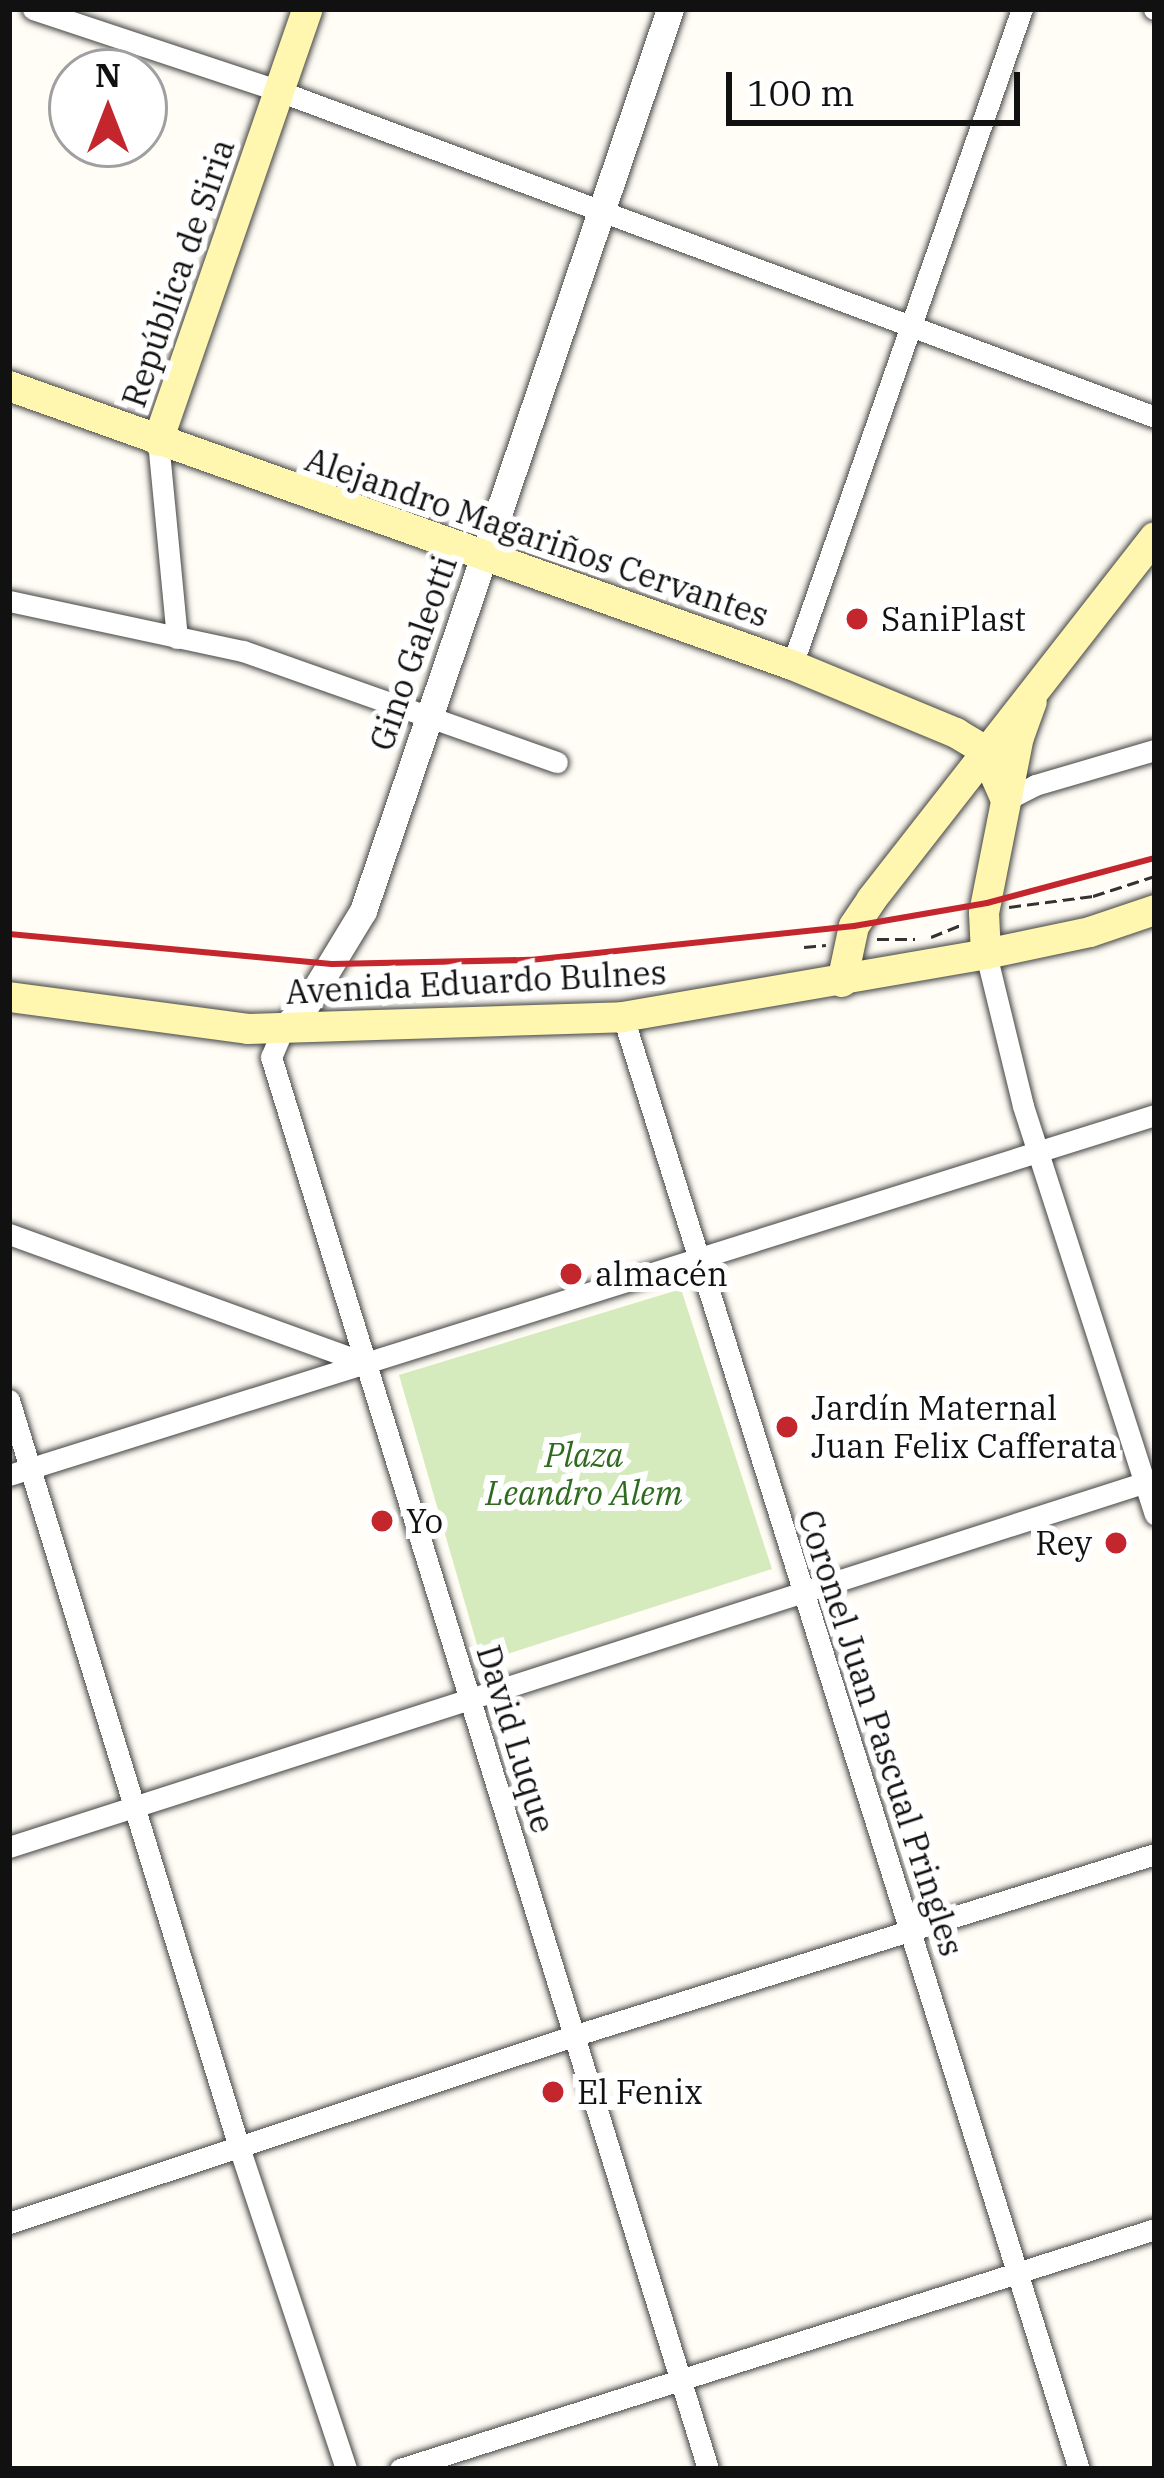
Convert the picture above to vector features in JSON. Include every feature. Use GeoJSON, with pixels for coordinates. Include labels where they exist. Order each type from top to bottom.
{"type":"FeatureCollection","features":[{"type":"Feature","properties":{"kind":"main road","name":"República de Siria"},"geometry":{"type":"LineString","coordinates":[[158,440],[308,9]]}},
{"type":"Feature","properties":{"kind":"main road","name":"Alejandro Magariños Cervantes"},"geometry":{"type":"LineString","coordinates":[[9,386],[792,665],[984,750]]}},
{"type":"Feature","properties":{"kind":"main road"},"geometry":{"type":"LineString","coordinates":[[842,982],[854,926],[984,750],[1034,695],[1155,537]]}},
{"type":"Feature","properties":{"kind":"main road"},"geometry":{"type":"LineString","coordinates":[[986,954],[984,913],[1006,800],[1034,695]]}},
{"type":"Feature","properties":{"kind":"main road"},"geometry":{"type":"LineString","coordinates":[[984,750],[1006,800]]}},
{"type":"Feature","properties":{"kind":"main road","name":"Avenida Eduardo Bulnes"},"geometry":{"type":"LineString","coordinates":[[9,997],[283,1029],[622,1017],[986,954],[1090,932],[1155,910]]}},
{"type":"Feature","properties":{"kind":"street"},"geometry":{"type":"LineString","coordinates":[[33,9],[279,91],[1155,417]]}},
{"type":"Feature","properties":{"kind":"street","name":"Gino Galeotti"},"geometry":{"type":"LineString","coordinates":[[283,1029],[304,1008],[363,911],[670,9]]}},
{"type":"Feature","properties":{"kind":"street"},"geometry":{"type":"LineString","coordinates":[[792,665],[1022,9]]}},
{"type":"Feature","properties":{"kind":"street","name":"República de Siria"},"geometry":{"type":"LineString","coordinates":[[158,440],[177,638]]}},
{"type":"Feature","properties":{"kind":"street"},"geometry":{"type":"LineString","coordinates":[[9,601],[243,651],[431,713],[557,762]]}},
{"type":"Feature","properties":{"kind":"street"},"geometry":{"type":"LineString","coordinates":[[1006,800],[1036,785],[1155,750]]}},
{"type":"Feature","properties":{"kind":"street"},"geometry":{"type":"LineString","coordinates":[[986,954],[1039,1151],[1150,1480],[1155,1514]]}},
{"type":"Feature","properties":{"kind":"street","name":"Coronel Juan Pascual Pringles"},"geometry":{"type":"LineString","coordinates":[[622,1017],[1079,2469]]}},
{"type":"Feature","properties":{"kind":"street","name":"David Luque"},"geometry":{"type":"LineString","coordinates":[[283,1029],[271,1058],[708,2469]]}},
{"type":"Feature","properties":{"kind":"street"},"geometry":{"type":"LineString","coordinates":[[20,1472],[1155,1115]]}},
{"type":"Feature","properties":{"kind":"street"},"geometry":{"type":"LineString","coordinates":[[9,1234],[365,1363]]}},
{"type":"Feature","properties":{"kind":"street"},"geometry":{"type":"LineString","coordinates":[[9,1400],[20,1472],[135,1809],[239,2147],[346,2469]]}},
{"type":"Feature","properties":{"kind":"street"},"geometry":{"type":"LineString","coordinates":[[9,1847],[1150,1480]]}},
{"type":"Feature","properties":{"kind":"street"},"geometry":{"type":"LineString","coordinates":[[9,2223],[573,2036],[1155,1854]]}},
{"type":"Feature","properties":{"kind":"street"},"geometry":{"type":"LineString","coordinates":[[400,2469],[1155,2229]]}},
{"type":"Feature","properties":{"kind":"green space","name":"Plaza Leandro Alem"},"geometry":{"type":"Polygon","coordinates":[[[681,1289],[772,1569],[482,1662],[399,1375],[681,1289]]]}},
{"type":"Feature","properties":{"kind":"railway"},"geometry":{"type":"LineString","coordinates":[[9,934],[332,964],[530,960],[854,926],[987,903],[1155,858]]}},
{"type":"Feature","properties":{"kind":"place","name":"SaniPlast"},"geometry":{"type":"Point","coordinates":[857,619]}},
{"type":"Feature","properties":{"kind":"place","name":"almacén"},"geometry":{"type":"Point","coordinates":[571,1274]}},
{"type":"Feature","properties":{"kind":"place","name":"Jardín Maternal Juan Felix Cafferata"},"geometry":{"type":"Point","coordinates":[787,1427]}},
{"type":"Feature","properties":{"kind":"place","name":"Yo"},"geometry":{"type":"Point","coordinates":[382,1521]}},
{"type":"Feature","properties":{"kind":"place","name":"Rey"},"geometry":{"type":"Point","coordinates":[1116,1543]}},
{"type":"Feature","properties":{"kind":"place","name":"El Fenix"},"geometry":{"type":"Point","coordinates":[553,2092]}}]}
